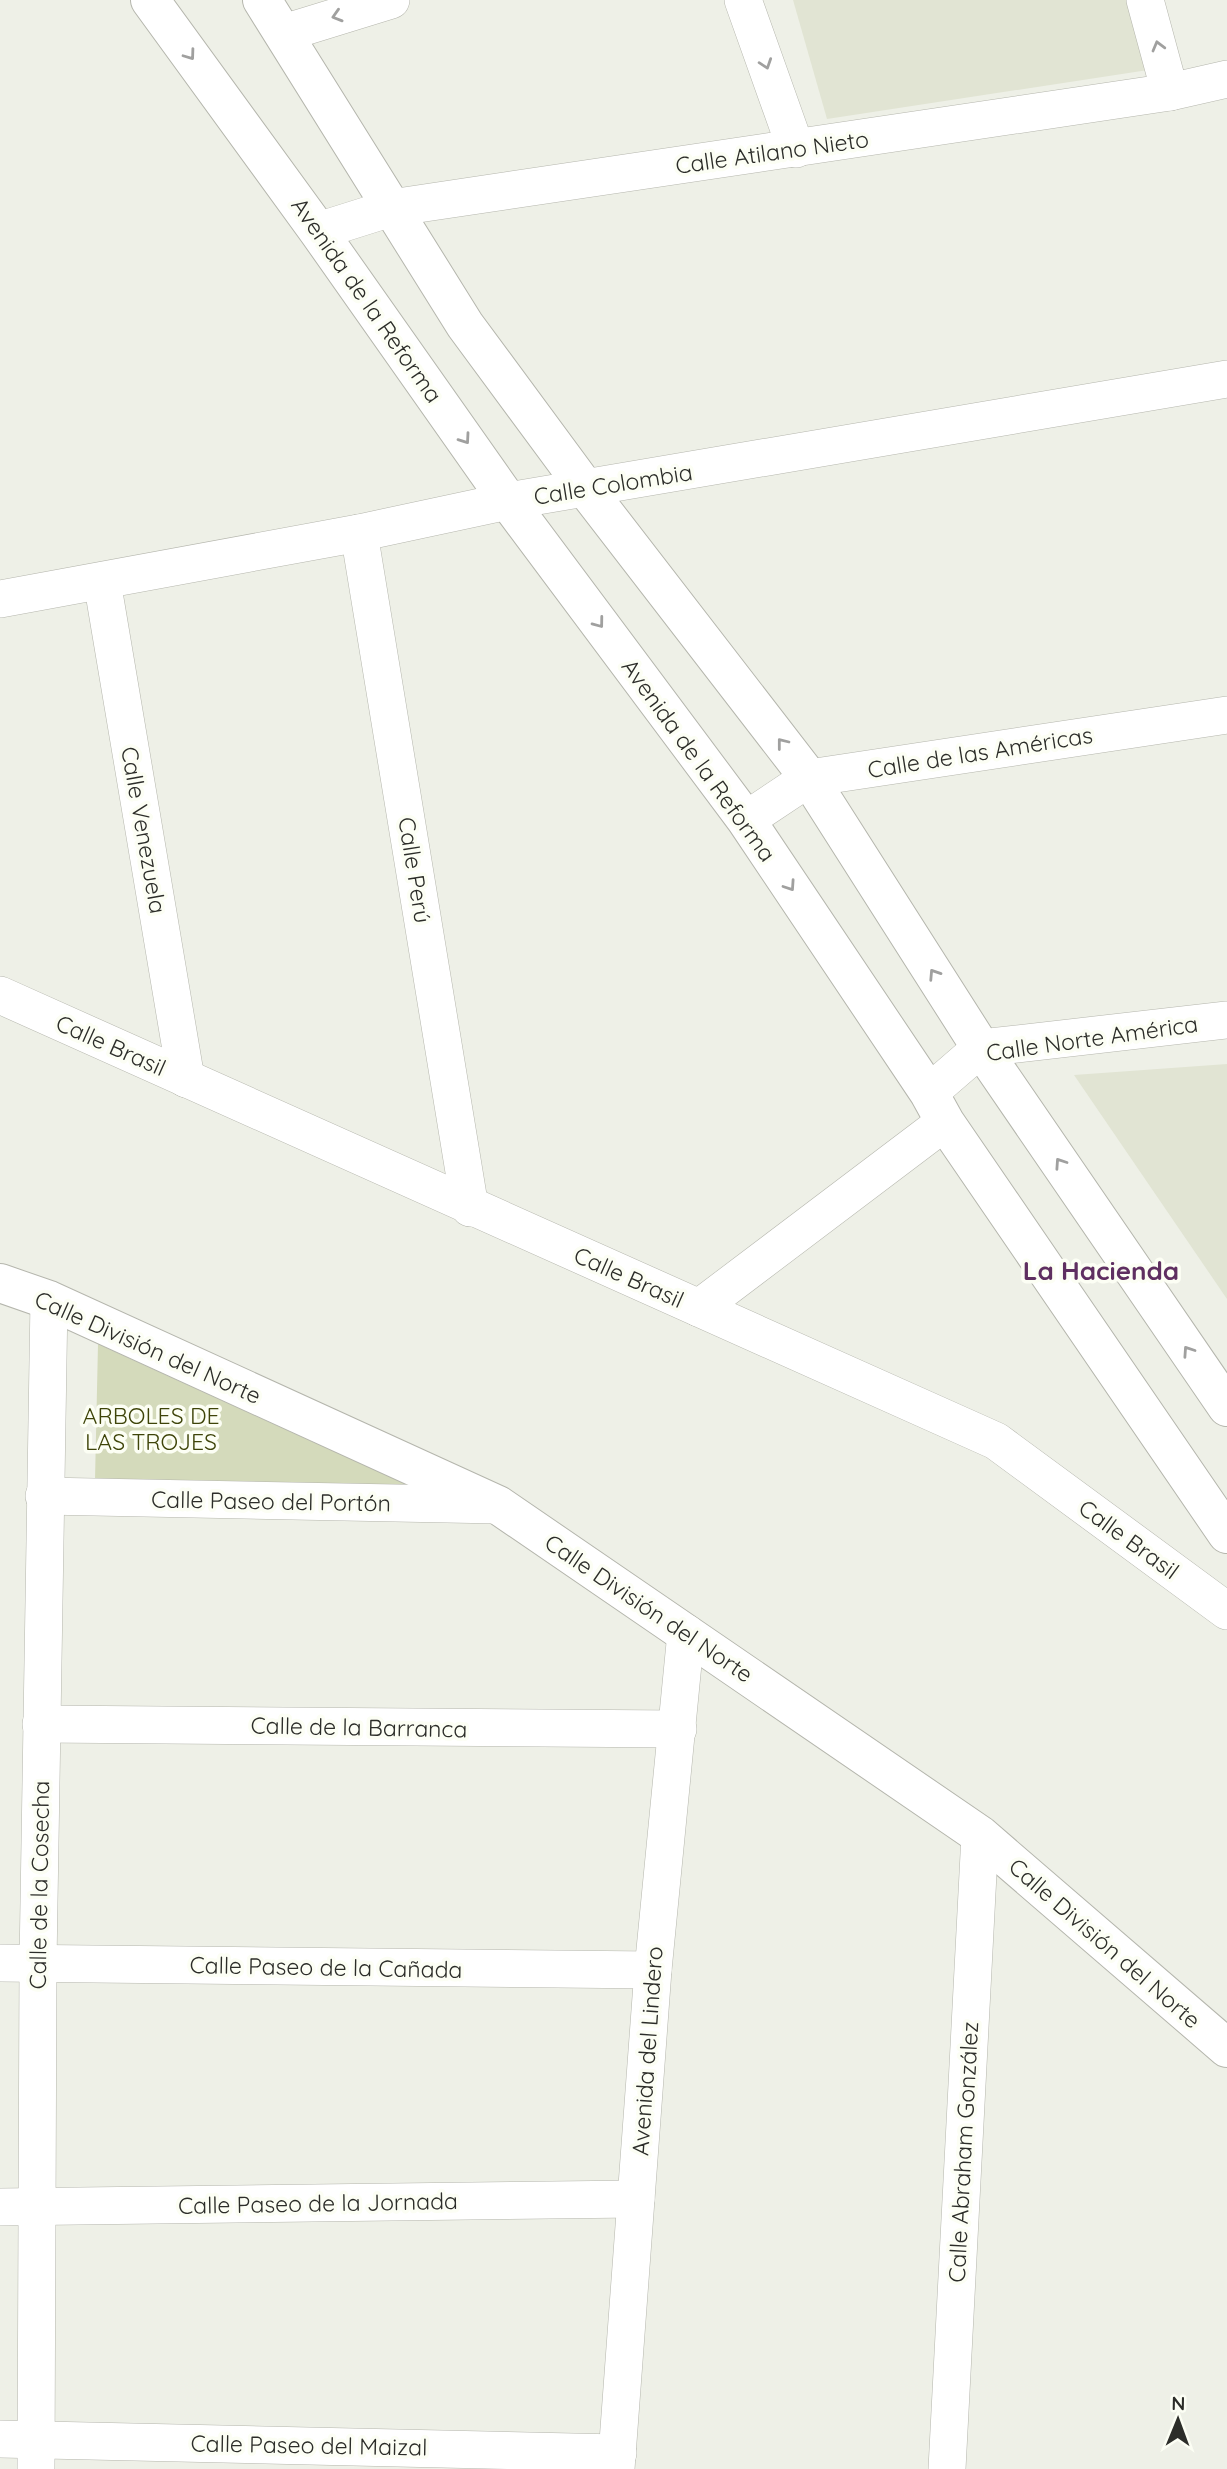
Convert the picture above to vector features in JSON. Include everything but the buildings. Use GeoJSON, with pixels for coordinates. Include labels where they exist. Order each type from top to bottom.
{"type":"FeatureCollection","features":[{"type":"Feature","properties":{"kind":"main road","name":"Avenida de la Reforma"},"geometry":{"type":"LineString","coordinates":[[149,0],[318,230],[509,501],[746,820],[937,1108],[1227,1534]]}},
{"type":"Feature","properties":{"kind":"main road"},"geometry":{"type":"LineString","coordinates":[[262,0],[465,325],[586,489],[809,778],[981,1048],[1227,1407]]}},
{"type":"Feature","properties":{"kind":"main road","name":"Calle División del Norte"},"geometry":{"type":"LineString","coordinates":[[0,1283],[49,1300],[498,1505],[980,1835],[1227,2048]]}},
{"type":"Feature","properties":{"kind":"street"},"geometry":{"type":"LineString","coordinates":[[284,33],[391,0]]}},
{"type":"Feature","properties":{"kind":"street"},"geometry":{"type":"LineString","coordinates":[[743,0],[796,149]]}},
{"type":"Feature","properties":{"kind":"street"},"geometry":{"type":"LineString","coordinates":[[1145,0],[1170,92]]}},
{"type":"Feature","properties":{"kind":"street","name":"Calle Atilano Nieto"},"geometry":{"type":"LineString","coordinates":[[318,230],[391,208],[1170,92],[1227,79]]}},
{"type":"Feature","properties":{"kind":"street","name":"Calle Colombia"},"geometry":{"type":"LineString","coordinates":[[0,599],[359,533],[509,501],[1227,379]]}},
{"type":"Feature","properties":{"kind":"street","name":"Calle Perú"},"geometry":{"type":"LineString","coordinates":[[359,533],[470,1208]]}},
{"type":"Feature","properties":{"kind":"street","name":"Calle Venezuela"},"geometry":{"type":"LineString","coordinates":[[102,581],[186,1079]]}},
{"type":"Feature","properties":{"kind":"street","name":"Calle de las Américas"},"geometry":{"type":"LineString","coordinates":[[746,820],[809,778],[1227,715]]}},
{"type":"Feature","properties":{"kind":"street","name":"Calle Brasil"},"geometry":{"type":"LineString","coordinates":[[0,995],[470,1208],[996,1441],[1227,1611]]}},
{"type":"Feature","properties":{"kind":"street","name":"Calle Norte América"},"geometry":{"type":"LineString","coordinates":[[699,1308],[937,1108],[981,1048],[1227,1020]]}},
{"type":"Feature","properties":{"kind":"street","name":"Calle de la Cosecha"},"geometry":{"type":"LineString","coordinates":[[36,2454],[38,1963],[49,1300]]}},
{"type":"Feature","properties":{"kind":"street","name":"Calle Paseo del Portón"},"geometry":{"type":"LineString","coordinates":[[44,1496],[498,1505]]}},
{"type":"Feature","properties":{"kind":"street","name":"Avenida del Lindero"},"geometry":{"type":"LineString","coordinates":[[617,2461],[653,1970],[686,1633]]}},
{"type":"Feature","properties":{"kind":"street","name":"Calle de la Barranca"},"geometry":{"type":"LineString","coordinates":[[41,1724],[678,1730]]}},
{"type":"Feature","properties":{"kind":"street","name":"Calle Abraham González"},"geometry":{"type":"LineString","coordinates":[[947,2469],[980,1835]]}},
{"type":"Feature","properties":{"kind":"street","name":"Calle Paseo de la Cañada"},"geometry":{"type":"LineString","coordinates":[[0,1963],[653,1970]]}},
{"type":"Feature","properties":{"kind":"street","name":"Calle Paseo de la Jornada"},"geometry":{"type":"LineString","coordinates":[[0,2207],[636,2199]]}},
{"type":"Feature","properties":{"kind":"street","name":"Calle Paseo del Maizal"},"geometry":{"type":"LineString","coordinates":[[0,2439],[36,2454],[617,2461]]}},
{"type":"Feature","properties":{"kind":"shaded area"},"geometry":{"type":"Polygon","coordinates":[[[793,0],[1126,0],[1148,70],[827,119],[793,0]]]}},
{"type":"Feature","properties":{"kind":"shaded area"},"geometry":{"type":"Polygon","coordinates":[[[1227,1064],[1227,1299],[1074,1075],[1227,1064]]]}},
{"type":"Feature","properties":{"kind":"green space","name":"ARBOLES DE LAS TROJES"},"geometry":{"type":"Polygon","coordinates":[[[98,1344],[313,1442],[459,1497],[95,1480],[98,1344]]]}},
{"type":"Feature","properties":{"kind":"district","name":"La Hacienda"},"geometry":{"type":"Point","coordinates":[1101,1270]}}]}
